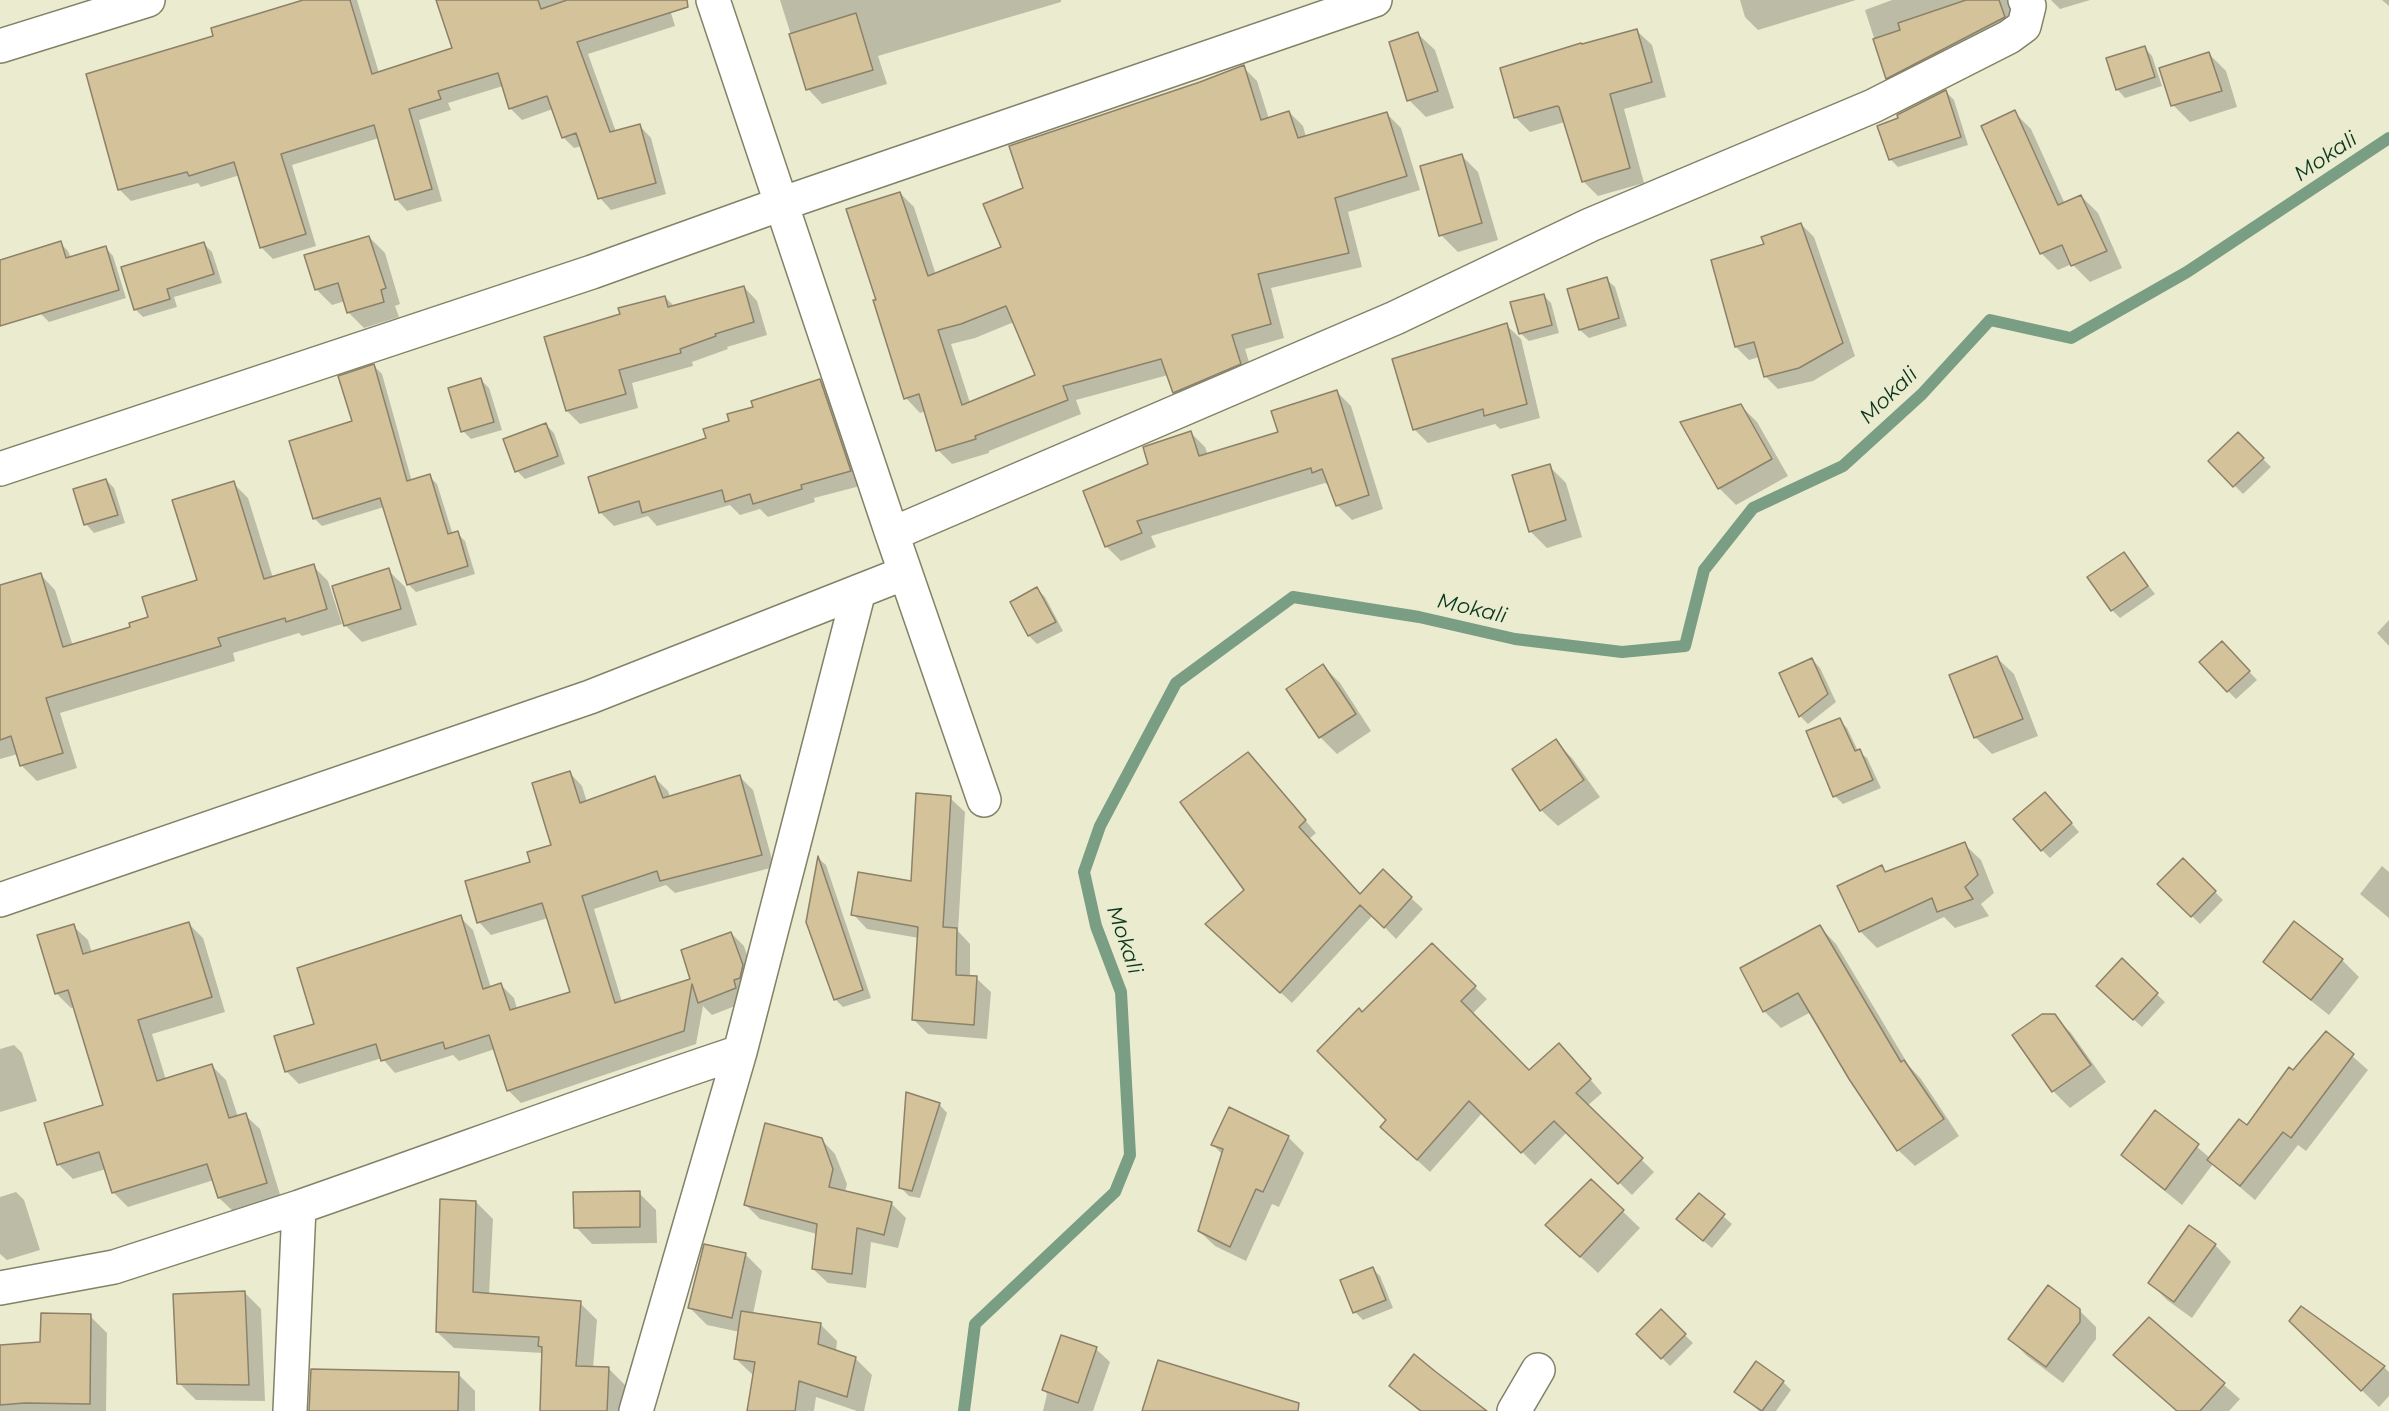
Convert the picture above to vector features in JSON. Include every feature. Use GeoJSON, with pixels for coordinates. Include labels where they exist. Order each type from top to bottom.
{"type":"FeatureCollection","features":[{"type":"Feature","properties":{"kind":"street"},"geometry":{"type":"LineString","coordinates":[[0,46],[148,0]]}},
{"type":"Feature","properties":{"kind":"street"},"geometry":{"type":"LineString","coordinates":[[713,0],[905,573],[984,800]]}},
{"type":"Feature","properties":{"kind":"street"},"geometry":{"type":"LineString","coordinates":[[0,469],[592,272],[781,204],[1375,0]]}},
{"type":"Feature","properties":{"kind":"street"},"geometry":{"type":"LineString","coordinates":[[892,534],[1395,318],[1590,225],[1874,106],[2016,32],[2024,26],[2029,6],[2025,0]]}},
{"type":"Feature","properties":{"kind":"street"},"geometry":{"type":"LineString","coordinates":[[0,900],[590,697],[905,573]]}},
{"type":"Feature","properties":{"kind":"street"},"geometry":{"type":"LineString","coordinates":[[636,1411],[740,1052],[859,591]]}},
{"type":"Feature","properties":{"kind":"street"},"geometry":{"type":"LineString","coordinates":[[0,1288],[114,1267],[299,1207],[545,1121],[623,1091],[740,1052]]}},
{"type":"Feature","properties":{"kind":"street"},"geometry":{"type":"LineString","coordinates":[[290,1411],[299,1207]]}},
{"type":"Feature","properties":{"kind":"street"},"geometry":{"type":"LineString","coordinates":[[1514,1411],[1538,1370]]}},
{"type":"Feature","properties":{"kind":"building"},"geometry":{"type":"Polygon","coordinates":[[[303,0],[350,0],[372,74],[452,48],[436,0],[538,0],[541,9],[567,0],[687,0],[688,7],[577,42],[610,132],[640,124],[656,183],[598,199],[576,133],[562,138],[547,96],[509,109],[498,73],[438,91],[441,99],[409,109],[432,189],[395,200],[374,125],[281,154],[306,234],[260,248],[234,162],[189,176],[187,172],[118,190],[86,74],[213,36],[211,28],[303,0]]]}},
{"type":"Feature","properties":{"kind":"building"},"geometry":{"type":"Polygon","coordinates":[[[1966,0],[1999,0],[2005,17],[1886,79],[1873,39],[1900,30],[1898,23],[1966,0]]]}},
{"type":"Feature","properties":{"kind":"building"},"geometry":{"type":"Polygon","coordinates":[[[856,13],[873,70],[806,90],[789,34],[856,13]]]}},
{"type":"Feature","properties":{"kind":"building"},"geometry":{"type":"Polygon","coordinates":[[[1637,29],[1652,82],[1610,94],[1630,168],[1582,182],[1559,107],[1514,118],[1500,68],[1581,43],[1637,29]]]}},
{"type":"Feature","properties":{"kind":"building"},"geometry":{"type":"Polygon","coordinates":[[[1418,32],[1438,91],[1407,101],[1389,42],[1418,32]]]}},
{"type":"Feature","properties":{"kind":"building"},"geometry":{"type":"Polygon","coordinates":[[[2145,46],[2155,77],[2116,90],[2106,58],[2145,46]]]}},
{"type":"Feature","properties":{"kind":"building"},"geometry":{"type":"Polygon","coordinates":[[[2209,52],[2222,91],[2171,106],[2159,68],[2209,52]]]}},
{"type":"Feature","properties":{"kind":"building"},"geometry":{"type":"Polygon","coordinates":[[[1244,65],[1261,120],[1289,111],[1298,138],[1387,112],[1407,176],[1335,198],[1349,253],[1258,274],[1271,324],[1232,335],[1241,364],[1173,393],[1161,359],[1063,386],[1068,400],[975,436],[976,439],[936,451],[919,394],[904,399],[873,300],[876,300],[846,209],[900,192],[928,276],[1001,247],[983,204],[1023,188],[1009,146],[1244,65]],[[1006,306],[961,324],[938,330],[962,405],[1035,375],[1006,306]]]}},
{"type":"Feature","properties":{"kind":"building"},"geometry":{"type":"Polygon","coordinates":[[[1946,90],[1961,137],[1889,160],[1877,126],[1898,118],[1897,115],[1946,90]]]}},
{"type":"Feature","properties":{"kind":"building"},"geometry":{"type":"Polygon","coordinates":[[[2015,110],[2058,205],[2081,195],[2107,251],[2071,266],[2062,245],[2040,254],[1981,126],[2015,110]]]}},
{"type":"Feature","properties":{"kind":"building"},"geometry":{"type":"Polygon","coordinates":[[[1462,154],[1482,223],[1439,236],[1420,166],[1462,154]]]}},
{"type":"Feature","properties":{"kind":"building"},"geometry":{"type":"Polygon","coordinates":[[[1801,223],[1843,343],[1799,368],[1764,377],[1754,342],[1735,347],[1711,260],[1764,244],[1761,237],[1801,223]]]}},
{"type":"Feature","properties":{"kind":"building"},"geometry":{"type":"Polygon","coordinates":[[[369,236],[386,288],[381,290],[384,302],[347,313],[338,283],[315,290],[304,255],[369,236]]]}},
{"type":"Feature","properties":{"kind":"building"},"geometry":{"type":"Polygon","coordinates":[[[61,241],[66,258],[106,246],[119,290],[0,326],[0,260],[61,241]]]}},
{"type":"Feature","properties":{"kind":"building"},"geometry":{"type":"Polygon","coordinates":[[[204,242],[214,274],[167,289],[170,299],[134,310],[121,267],[204,242]]]}},
{"type":"Feature","properties":{"kind":"building"},"geometry":{"type":"Polygon","coordinates":[[[1607,277],[1619,318],[1579,330],[1567,289],[1607,277]]]}},
{"type":"Feature","properties":{"kind":"building"},"geometry":{"type":"Polygon","coordinates":[[[744,286],[754,322],[715,334],[716,336],[680,349],[681,353],[619,370],[626,394],[566,411],[544,337],[620,314],[618,308],[665,296],[668,307],[744,286]]]}},
{"type":"Feature","properties":{"kind":"building"},"geometry":{"type":"Polygon","coordinates":[[[1544,294],[1552,325],[1519,334],[1510,302],[1544,294]]]}},
{"type":"Feature","properties":{"kind":"building"},"geometry":{"type":"Polygon","coordinates":[[[1507,323],[1527,404],[1484,416],[1483,409],[1413,430],[1392,359],[1507,323]]]}},
{"type":"Feature","properties":{"kind":"building"},"geometry":{"type":"Polygon","coordinates":[[[374,364],[407,481],[430,474],[448,534],[458,531],[468,566],[407,585],[380,498],[313,519],[289,441],[352,421],[338,376],[374,364]]]}},
{"type":"Feature","properties":{"kind":"building"},"geometry":{"type":"Polygon","coordinates":[[[481,378],[494,422],[461,432],[448,388],[481,378]]]}},
{"type":"Feature","properties":{"kind":"building"},"geometry":{"type":"Polygon","coordinates":[[[820,379],[851,471],[801,485],[802,489],[753,504],[750,494],[725,502],[722,490],[642,513],[639,501],[599,513],[588,477],[706,438],[703,429],[729,421],[727,414],[753,407],[751,401],[820,379]]]}},
{"type":"Feature","properties":{"kind":"building"},"geometry":{"type":"Polygon","coordinates":[[[1337,390],[1369,495],[1336,506],[1322,469],[1312,473],[1311,468],[1137,521],[1142,533],[1105,547],[1083,491],[1148,464],[1143,447],[1191,431],[1199,456],[1278,432],[1271,411],[1337,390]]]}},
{"type":"Feature","properties":{"kind":"building"},"geometry":{"type":"Polygon","coordinates":[[[1741,404],[1772,459],[1718,489],[1680,422],[1741,404]]]}},
{"type":"Feature","properties":{"kind":"building"},"geometry":{"type":"Polygon","coordinates":[[[546,423],[558,456],[515,472],[503,439],[546,423]]]}},
{"type":"Feature","properties":{"kind":"building"},"geometry":{"type":"Polygon","coordinates":[[[2238,432],[2264,458],[2233,487],[2208,461],[2238,432]]]}},
{"type":"Feature","properties":{"kind":"building"},"geometry":{"type":"Polygon","coordinates":[[[1550,464],[1566,520],[1529,532],[1512,475],[1550,464]]]}},
{"type":"Feature","properties":{"kind":"building"},"geometry":{"type":"Polygon","coordinates":[[[106,479],[118,515],[84,525],[73,489],[106,479]]]}},
{"type":"Feature","properties":{"kind":"building"},"geometry":{"type":"Polygon","coordinates":[[[234,481],[264,579],[314,564],[327,609],[286,622],[285,618],[218,638],[221,646],[46,698],[63,753],[20,766],[11,736],[0,740],[0,585],[41,573],[63,647],[130,627],[129,623],[148,617],[142,597],[197,580],[172,500],[234,481]]]}},
{"type":"Feature","properties":{"kind":"building"},"geometry":{"type":"Polygon","coordinates":[[[2124,552],[2148,586],[2111,611],[2087,577],[2124,552]]]}},
{"type":"Feature","properties":{"kind":"building"},"geometry":{"type":"Polygon","coordinates":[[[389,568],[401,609],[344,626],[332,586],[389,568]]]}},
{"type":"Feature","properties":{"kind":"building"},"geometry":{"type":"Polygon","coordinates":[[[1037,587],[1056,622],[1028,636],[1010,602],[1037,587]]]}},
{"type":"Feature","properties":{"kind":"building"},"geometry":{"type":"Polygon","coordinates":[[[2222,641],[2250,671],[2227,692],[2199,662],[2222,641]]]}},
{"type":"Feature","properties":{"kind":"building"},"geometry":{"type":"Polygon","coordinates":[[[1997,656],[2023,719],[1974,738],[1949,675],[1997,656]]]}},
{"type":"Feature","properties":{"kind":"building"},"geometry":{"type":"Polygon","coordinates":[[[1812,658],[1828,694],[1799,717],[1779,673],[1812,658]]]}},
{"type":"Feature","properties":{"kind":"building"},"geometry":{"type":"Polygon","coordinates":[[[1323,664],[1356,714],[1319,738],[1286,689],[1323,664]]]}},
{"type":"Feature","properties":{"kind":"building"},"geometry":{"type":"Polygon","coordinates":[[[1840,718],[1855,751],[1860,749],[1873,780],[1833,797],[1806,731],[1840,718]]]}},
{"type":"Feature","properties":{"kind":"building"},"geometry":{"type":"Polygon","coordinates":[[[1556,739],[1584,780],[1540,811],[1512,769],[1556,739]]]}},
{"type":"Feature","properties":{"kind":"building"},"geometry":{"type":"Polygon","coordinates":[[[1248,752],[1306,820],[1299,827],[1360,894],[1383,869],[1412,897],[1384,928],[1360,905],[1280,993],[1205,924],[1244,890],[1180,802],[1248,752]]]}},
{"type":"Feature","properties":{"kind":"building"},"geometry":{"type":"Polygon","coordinates":[[[570,771],[580,803],[655,776],[663,798],[740,775],[762,855],[660,881],[657,871],[582,896],[615,1003],[690,979],[681,950],[731,932],[743,965],[740,978],[734,980],[736,988],[698,1003],[692,984],[684,1031],[507,1091],[489,1035],[445,1049],[443,1042],[381,1061],[376,1044],[285,1072],[274,1036],[314,1024],[297,968],[461,915],[483,989],[501,983],[510,1010],[570,992],[542,903],[477,923],[465,881],[530,862],[527,852],[551,845],[532,783],[570,771]]]}},
{"type":"Feature","properties":{"kind":"building"},"geometry":{"type":"Polygon","coordinates":[[[2045,792],[2072,823],[2041,851],[2013,819],[2045,792]]]}},
{"type":"Feature","properties":{"kind":"building"},"geometry":{"type":"Polygon","coordinates":[[[916,793],[951,796],[943,927],[957,928],[956,975],[977,976],[974,1025],[912,1020],[918,927],[851,915],[858,872],[911,881],[916,793]]]}},
{"type":"Feature","properties":{"kind":"building"},"geometry":{"type":"Polygon","coordinates":[[[1965,842],[1978,875],[1965,887],[1973,899],[1937,912],[1932,898],[1859,932],[1837,886],[1882,865],[1885,872],[1965,842]]]}},
{"type":"Feature","properties":{"kind":"building"},"geometry":{"type":"Polygon","coordinates":[[[818,856],[863,990],[834,1000],[806,922],[818,856]]]}},
{"type":"Feature","properties":{"kind":"building"},"geometry":{"type":"Polygon","coordinates":[[[2183,858],[2216,891],[2191,917],[2157,884],[2183,858]]]}},
{"type":"Feature","properties":{"kind":"building"},"geometry":{"type":"Polygon","coordinates":[[[2294,921],[2343,959],[2311,1000],[2263,962],[2294,921]]]}},
{"type":"Feature","properties":{"kind":"building"},"geometry":{"type":"Polygon","coordinates":[[[189,922],[212,997],[138,1020],[157,1081],[212,1064],[229,1118],[246,1113],[267,1183],[218,1198],[207,1164],[112,1193],[99,1152],[57,1165],[44,1123],[103,1105],[68,990],[55,994],[37,935],[74,924],[83,954],[189,922]]]}},
{"type":"Feature","properties":{"kind":"building"},"geometry":{"type":"Polygon","coordinates":[[[1820,925],[1901,1062],[1904,1060],[1944,1119],[1897,1151],[1849,1079],[1798,993],[1763,1012],[1740,968],[1820,925]]]}},
{"type":"Feature","properties":{"kind":"building"},"geometry":{"type":"Polygon","coordinates":[[[1432,943],[1476,986],[1461,1001],[1529,1070],[1559,1043],[1591,1079],[1576,1093],[1643,1158],[1618,1184],[1554,1121],[1521,1153],[1469,1101],[1417,1160],[1380,1127],[1386,1120],[1317,1051],[1359,1008],[1362,1012],[1432,943]]]}},
{"type":"Feature","properties":{"kind":"building"},"geometry":{"type":"Polygon","coordinates":[[[2122,958],[2158,993],[2133,1020],[2096,986],[2122,958]]]}},
{"type":"Feature","properties":{"kind":"building"},"geometry":{"type":"Polygon","coordinates":[[[2042,1014],[2055,1014],[2091,1065],[2052,1092],[2012,1035],[2042,1014]]]}},
{"type":"Feature","properties":{"kind":"building"},"geometry":{"type":"Polygon","coordinates":[[[2326,1031],[2354,1054],[2291,1138],[2283,1132],[2240,1186],[2207,1160],[2239,1119],[2247,1125],[2289,1067],[2293,1070],[2326,1031]]]}},
{"type":"Feature","properties":{"kind":"building"},"geometry":{"type":"Polygon","coordinates":[[[906,1092],[940,1103],[912,1191],[899,1188],[906,1092]]]}},
{"type":"Feature","properties":{"kind":"building"},"geometry":{"type":"Polygon","coordinates":[[[1229,1107],[1289,1136],[1263,1192],[1256,1189],[1230,1247],[1198,1231],[1223,1149],[1211,1145],[1229,1107]]]}},
{"type":"Feature","properties":{"kind":"building"},"geometry":{"type":"Polygon","coordinates":[[[2155,1110],[2199,1144],[2165,1190],[2121,1155],[2155,1110]]]}},
{"type":"Feature","properties":{"kind":"building"},"geometry":{"type":"Polygon","coordinates":[[[765,1123],[822,1138],[833,1169],[829,1187],[892,1202],[884,1235],[857,1228],[852,1274],[812,1269],[817,1224],[744,1205],[765,1123]]]}},
{"type":"Feature","properties":{"kind":"building"},"geometry":{"type":"Polygon","coordinates":[[[1591,1179],[1624,1210],[1580,1257],[1545,1225],[1591,1179]]]}},
{"type":"Feature","properties":{"kind":"building"},"geometry":{"type":"Polygon","coordinates":[[[640,1191],[640,1227],[574,1228],[573,1192],[640,1191]]]}},
{"type":"Feature","properties":{"kind":"building"},"geometry":{"type":"Polygon","coordinates":[[[1699,1193],[1725,1214],[1703,1241],[1676,1219],[1699,1193]]]}},
{"type":"Feature","properties":{"kind":"building"},"geometry":{"type":"Polygon","coordinates":[[[440,1199],[476,1201],[473,1292],[581,1301],[576,1366],[609,1367],[607,1411],[540,1411],[542,1347],[538,1346],[539,1337],[436,1332],[440,1199]]]}},
{"type":"Feature","properties":{"kind":"building"},"geometry":{"type":"Polygon","coordinates":[[[2189,1225],[2216,1244],[2174,1302],[2148,1283],[2189,1225]]]}},
{"type":"Feature","properties":{"kind":"building"},"geometry":{"type":"Polygon","coordinates":[[[704,1244],[746,1253],[732,1318],[688,1308],[704,1244]]]}},
{"type":"Feature","properties":{"kind":"building"},"geometry":{"type":"Polygon","coordinates":[[[1373,1267],[1386,1300],[1353,1313],[1340,1280],[1373,1267]]]}},
{"type":"Feature","properties":{"kind":"building"},"geometry":{"type":"Polygon","coordinates":[[[2048,1285],[2080,1309],[2080,1322],[2046,1367],[2008,1339],[2048,1285]]]}},
{"type":"Feature","properties":{"kind":"building"},"geometry":{"type":"Polygon","coordinates":[[[245,1291],[249,1385],[177,1384],[173,1294],[245,1291]]]}},
{"type":"Feature","properties":{"kind":"building"},"geometry":{"type":"Polygon","coordinates":[[[2301,1306],[2385,1366],[2361,1391],[2289,1321],[2301,1306]]]}},
{"type":"Feature","properties":{"kind":"building"},"geometry":{"type":"Polygon","coordinates":[[[1661,1309],[1686,1334],[1661,1359],[1636,1334],[1661,1309]]]}},
{"type":"Feature","properties":{"kind":"building"},"geometry":{"type":"Polygon","coordinates":[[[741,1311],[821,1323],[818,1344],[856,1357],[847,1397],[799,1381],[795,1411],[747,1411],[755,1362],[734,1359],[741,1311]]]}},
{"type":"Feature","properties":{"kind":"building"},"geometry":{"type":"Polygon","coordinates":[[[41,1313],[91,1314],[90,1404],[0,1405],[0,1345],[40,1342],[41,1313]]]}},
{"type":"Feature","properties":{"kind":"building"},"geometry":{"type":"Polygon","coordinates":[[[2149,1317],[2225,1383],[2200,1411],[2177,1411],[2113,1355],[2149,1317]]]}},
{"type":"Feature","properties":{"kind":"building"},"geometry":{"type":"Polygon","coordinates":[[[1061,1335],[1097,1347],[1078,1403],[1042,1390],[1061,1335]]]}},
{"type":"Feature","properties":{"kind":"building"},"geometry":{"type":"Polygon","coordinates":[[[1414,1354],[1487,1411],[1421,1411],[1389,1386],[1414,1354]]]}},
{"type":"Feature","properties":{"kind":"building"},"geometry":{"type":"Polygon","coordinates":[[[1158,1360],[1299,1403],[1298,1411],[1142,1411],[1158,1360]]]}},
{"type":"Feature","properties":{"kind":"building"},"geometry":{"type":"Polygon","coordinates":[[[1756,1361],[1784,1381],[1762,1411],[1734,1392],[1756,1361]]]}},
{"type":"Feature","properties":{"kind":"building"},"geometry":{"type":"Polygon","coordinates":[[[311,1369],[459,1372],[458,1411],[309,1411],[311,1369]]]}},
{"type":"Feature","properties":{"kind":"waterway","name":"Mokali"},"geometry":{"type":"LineString","coordinates":[[964,1411],[975,1324],[1115,1192],[1130,1155],[1121,992],[1096,926],[1084,872],[1100,826],[1176,683],[1293,597],[1419,617],[1515,639],[1622,652],[1685,646],[1704,570],[1753,508],[1843,466],[1922,394],[1990,320],[2071,338],[2187,272],[2389,138]]}}]}
